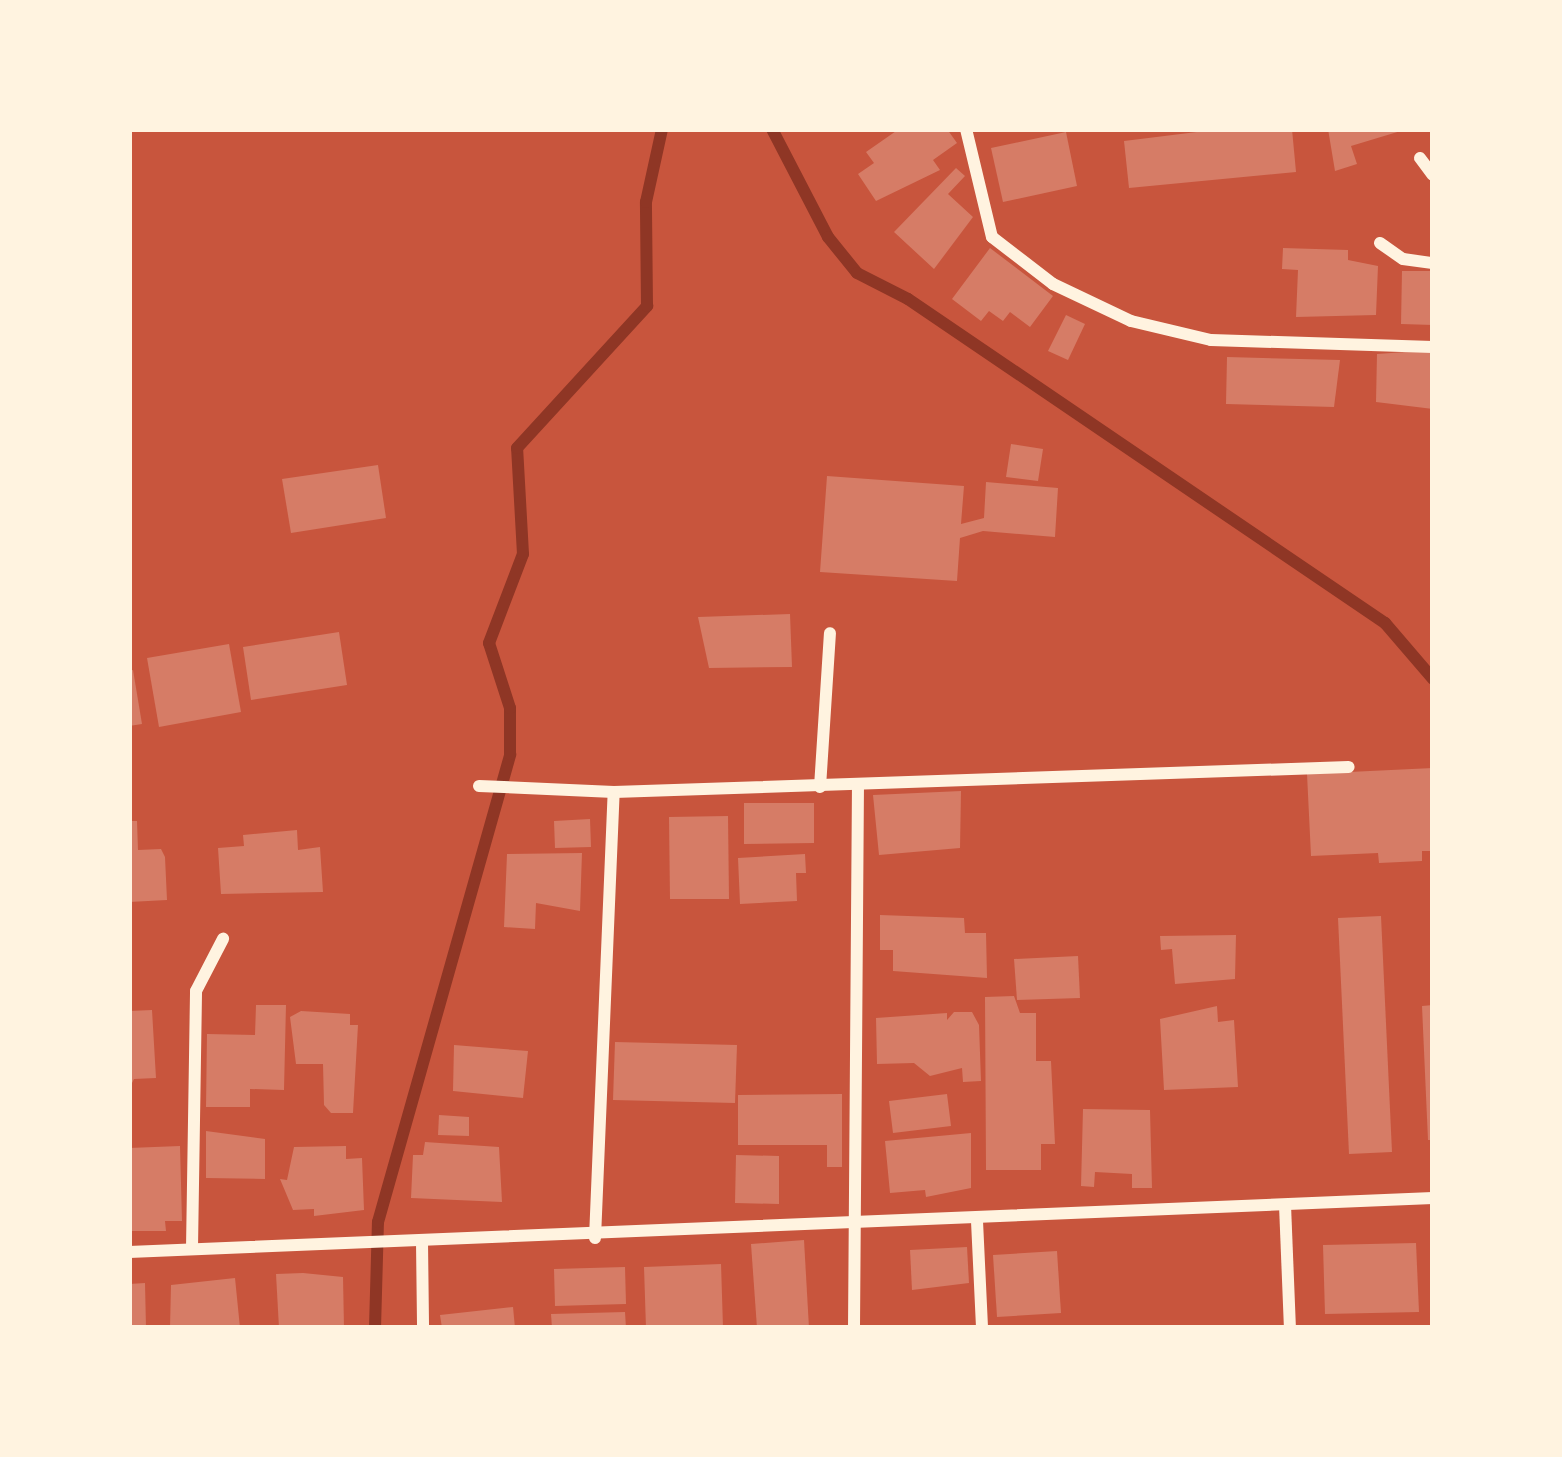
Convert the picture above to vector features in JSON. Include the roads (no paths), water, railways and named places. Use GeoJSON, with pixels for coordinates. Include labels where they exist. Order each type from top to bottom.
{"type":"FeatureCollection","features":[{"type":"Feature","properties":{"kind":"street"},"geometry":{"type":"LineString","coordinates":[[966,129],[992,237],[1053,284],[1131,321],[1210,340],[1433,347]]}},
{"type":"Feature","properties":{"kind":"street"},"geometry":{"type":"LineString","coordinates":[[1420,158],[1433,175]]}},
{"type":"Feature","properties":{"kind":"street"},"geometry":{"type":"LineString","coordinates":[[1380,244],[1403,259],[1433,263]]}},
{"type":"Feature","properties":{"kind":"street"},"geometry":{"type":"LineString","coordinates":[[820,787],[830,633]]}},
{"type":"Feature","properties":{"kind":"street"},"geometry":{"type":"LineString","coordinates":[[478,786],[614,793],[1348,767]]}},
{"type":"Feature","properties":{"kind":"street"},"geometry":{"type":"LineString","coordinates":[[854,1328],[859,1227],[858,786]]}},
{"type":"Feature","properties":{"kind":"street"},"geometry":{"type":"LineString","coordinates":[[596,1238],[614,793]]}},
{"type":"Feature","properties":{"kind":"street"},"geometry":{"type":"LineString","coordinates":[[192,1248],[196,991],[224,939]]}},
{"type":"Feature","properties":{"kind":"street"},"geometry":{"type":"LineString","coordinates":[[129,1252],[596,1238],[1433,1198]]}},
{"type":"Feature","properties":{"kind":"street"},"geometry":{"type":"LineString","coordinates":[[1285,1205],[1290,1328]]}},
{"type":"Feature","properties":{"kind":"street"},"geometry":{"type":"LineString","coordinates":[[977,1221],[982,1328]]}},
{"type":"Feature","properties":{"kind":"street"},"geometry":{"type":"LineString","coordinates":[[422,1242],[423,1328]]}},
{"type":"Feature","properties":{"kind":"waterway"},"geometry":{"type":"LineString","coordinates":[[375,1328],[378,1222],[510,754],[510,708],[489,643],[523,554],[517,448],[647,306],[646,202],[662,129]]}},
{"type":"Feature","properties":{"kind":"waterway"},"geometry":{"type":"LineString","coordinates":[[772,129],[828,237],[857,273],[908,299],[1385,623],[1433,679]]}}]}
